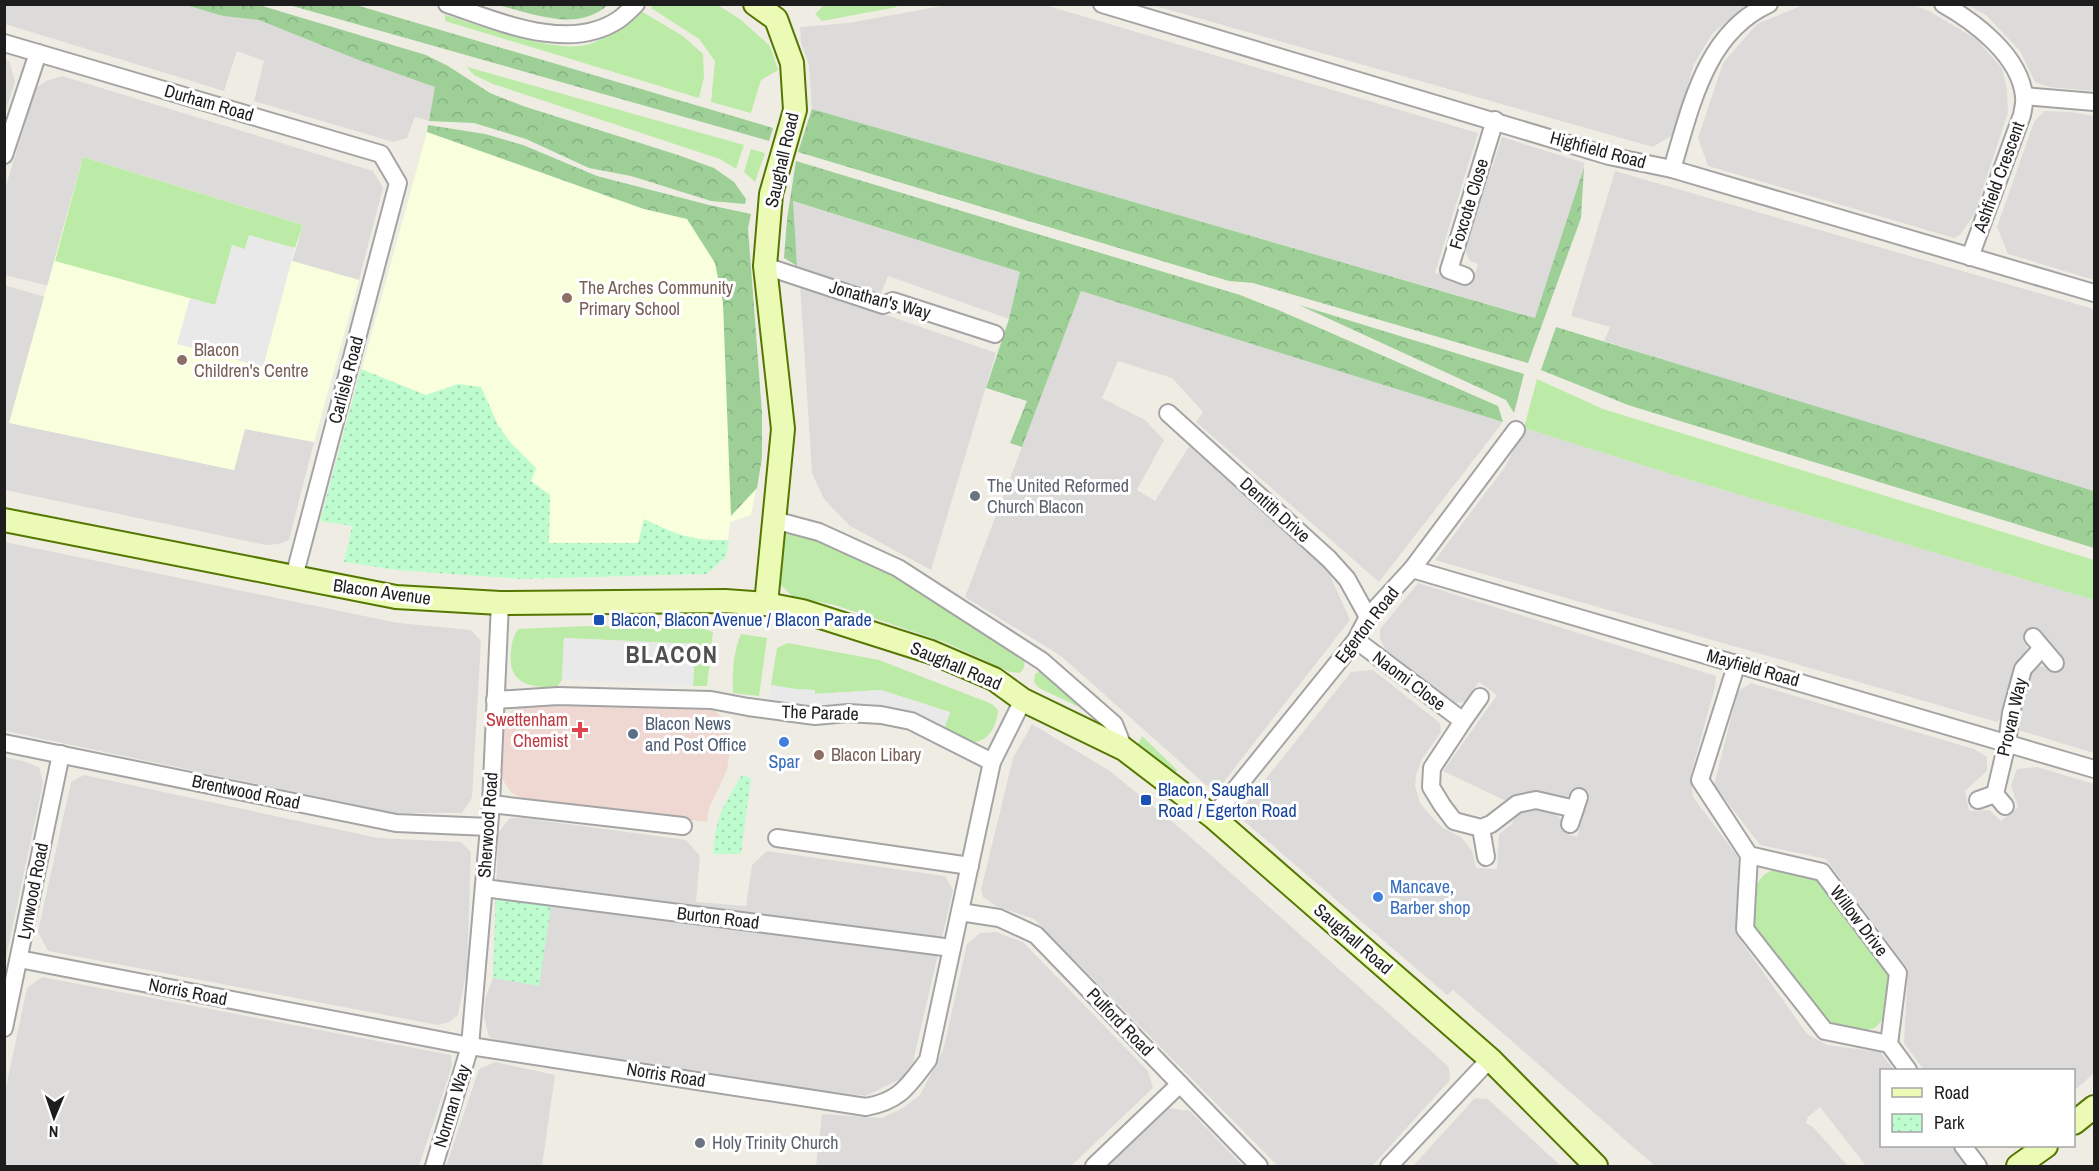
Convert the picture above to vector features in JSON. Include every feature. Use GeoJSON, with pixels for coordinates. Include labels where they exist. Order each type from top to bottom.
{"type":"FeatureCollection","features":[{"type":"Feature","properties":{"kind":"street"},"geometry":{"type":"LineString","coordinates":[[447,4],[553,35],[581,34],[598,30],[619,20],[636,4]]}},
{"type":"Feature","properties":{"kind":"street","name":"Saughall Road"},"geometry":{"type":"LineString","coordinates":[[755,4],[782,12],[792,63],[795,98],[795,110],[771,195],[765,266],[783,429],[766,604],[802,611],[930,652],[994,679],[1023,700],[1124,749],[1213,817],[1490,1059],[1596,1167]]}},
{"type":"Feature","properties":{"kind":"street","name":"Highfield Road"},"geometry":{"type":"LineString","coordinates":[[1102,4],[1609,156],[1672,168],[2094,293]]}},
{"type":"Feature","properties":{"kind":"street"},"geometry":{"type":"LineString","coordinates":[[1672,168],[1695,96],[1710,60],[1728,34],[1753,12],[1769,4]]}},
{"type":"Feature","properties":{"kind":"street","name":"Ashfield Crescent"},"geometry":{"type":"LineString","coordinates":[[1943,4],[1964,16],[1988,35],[2019,77],[2024,96],[2022,115],[1970,257]]}},
{"type":"Feature","properties":{"kind":"street","name":"Durham Road"},"geometry":{"type":"LineString","coordinates":[[4,42],[381,154],[398,183]]}},
{"type":"Feature","properties":{"kind":"street"},"geometry":{"type":"LineString","coordinates":[[4,155],[38,53]]}},
{"type":"Feature","properties":{"kind":"street","name":"Ashfield Crescent"},"geometry":{"type":"LineString","coordinates":[[2024,96],[2094,102]]}},
{"type":"Feature","properties":{"kind":"street","name":"Foxcote Close"},"geometry":{"type":"LineString","coordinates":[[1465,276],[1449,270],[1495,120]]}},
{"type":"Feature","properties":{"kind":"street","name":"Carlisle Road"},"geometry":{"type":"LineString","coordinates":[[294,578],[398,183]]}},
{"type":"Feature","properties":{"kind":"street","name":"Jonathan's Way"},"geometry":{"type":"LineString","coordinates":[[765,266],[883,305],[892,301],[995,334]]}},
{"type":"Feature","properties":{"kind":"street","name":"Dentith Drive"},"geometry":{"type":"LineString","coordinates":[[1168,413],[1329,559],[1347,579],[1368,617]]}},
{"type":"Feature","properties":{"kind":"street","name":"Egerton Road"},"geometry":{"type":"LineString","coordinates":[[1213,817],[1356,640],[1368,617],[1412,569],[1516,430]]}},
{"type":"Feature","properties":{"kind":"street","name":"Blacon Avenue"},"geometry":{"type":"LineString","coordinates":[[4,520],[396,597],[500,603],[725,601],[766,604]]}},
{"type":"Feature","properties":{"kind":"street"},"geometry":{"type":"LineString","coordinates":[[774,520],[819,532],[898,568],[1032,655],[1114,724],[1124,749]]}},
{"type":"Feature","properties":{"kind":"street","name":"Mayfield Road"},"geometry":{"type":"LineString","coordinates":[[1412,569],[2094,769]]}},
{"type":"Feature","properties":{"kind":"street","name":"Sherwood Road"},"geometry":{"type":"LineString","coordinates":[[470,1046],[489,827],[500,603]]}},
{"type":"Feature","properties":{"kind":"street","name":"Naomi Close"},"geometry":{"type":"LineString","coordinates":[[1356,640],[1463,721]]}},
{"type":"Feature","properties":{"kind":"street","name":"Provan Way"},"geometry":{"type":"LineString","coordinates":[[1978,800],[2000,800],[2011,713],[2023,669],[2038,642],[2055,663]]}},
{"type":"Feature","properties":{"kind":"street"},"geometry":{"type":"LineString","coordinates":[[1737,663],[1700,780],[1749,855],[1745,929],[1825,1032],[1889,1044],[1907,1069]]}},
{"type":"Feature","properties":{"kind":"street","name":"The Parade"},"geometry":{"type":"LineString","coordinates":[[495,700],[558,696],[711,700],[815,716],[848,713],[881,715],[911,721],[992,762]]}},
{"type":"Feature","properties":{"kind":"street","name":"Naomi Close"},"geometry":{"type":"LineString","coordinates":[[1480,697],[1432,768],[1431,787],[1454,821],[1481,828]]}},
{"type":"Feature","properties":{"kind":"street","name":"Norris Road"},"geometry":{"type":"LineString","coordinates":[[19,959],[470,1046],[866,1107],[884,1104],[906,1089],[928,1060],[992,762],[1023,700]]}},
{"type":"Feature","properties":{"kind":"street","name":"Brentwood Road"},"geometry":{"type":"LineString","coordinates":[[4,743],[396,823],[489,827]]}},
{"type":"Feature","properties":{"kind":"street","name":"Lynwood Road"},"geometry":{"type":"LineString","coordinates":[[4,1028],[61,754]]}},
{"type":"Feature","properties":{"kind":"street"},"geometry":{"type":"LineString","coordinates":[[1486,857],[1481,828],[1491,824],[1517,804],[1536,800],[1575,810]]}},
{"type":"Feature","properties":{"kind":"street"},"geometry":{"type":"LineString","coordinates":[[490,804],[682,826]]}},
{"type":"Feature","properties":{"kind":"street"},"geometry":{"type":"LineString","coordinates":[[777,838],[970,866]]}},
{"type":"Feature","properties":{"kind":"street","name":"Willow Drive"},"geometry":{"type":"LineString","coordinates":[[1749,855],[1822,872],[1898,973],[1889,1044]]}},
{"type":"Feature","properties":{"kind":"street","name":"Burton Road"},"geometry":{"type":"LineString","coordinates":[[484,888],[952,948]]}},
{"type":"Feature","properties":{"kind":"street","name":"Pulford Road"},"geometry":{"type":"LineString","coordinates":[[960,912],[999,918],[1036,935],[1259,1167]]}},
{"type":"Feature","properties":{"kind":"street","name":"Norman Way"},"geometry":{"type":"LineString","coordinates":[[434,1167],[470,1046]]}},
{"type":"Feature","properties":{"kind":"street"},"geometry":{"type":"LineString","coordinates":[[1389,1167],[1490,1059]]}},
{"type":"Feature","properties":{"kind":"street"},"geometry":{"type":"LineString","coordinates":[[1094,1167],[1179,1084]]}},
{"type":"Feature","properties":{"kind":"street"},"geometry":{"type":"LineString","coordinates":[[2075,1122],[2094,1107]]}},
{"type":"Feature","properties":{"kind":"street"},"geometry":{"type":"LineString","coordinates":[[1964,1147],[1978,1167]]}},
{"type":"Feature","properties":{"kind":"street"},"geometry":{"type":"LineString","coordinates":[[2018,1167],[2045,1147]]}},
{"type":"Feature","properties":{"kind":"shaded area"},"geometry":{"type":"Polygon","coordinates":[[[1910,4],[1929,11],[1976,39],[2002,68],[2007,89],[2008,113],[1974,215],[1960,235],[1954,238],[1708,166],[1698,138],[1723,63],[1757,24],[1803,5],[1910,4]]]}},
{"type":"Feature","properties":{"kind":"shaded area"},"geometry":{"type":"Polygon","coordinates":[[[4,5],[186,5],[223,16],[259,20],[356,59],[436,87],[429,121],[415,117],[407,138],[393,142],[254,101],[264,61],[237,51],[224,91],[5,24],[4,5]]]}},
{"type":"Feature","properties":{"kind":"shaded area"},"geometry":{"type":"Polygon","coordinates":[[[948,5],[1045,5],[1478,133],[1435,273],[1472,284],[1478,264],[1470,261],[1466,253],[1466,245],[1502,137],[1585,163],[1536,318],[812,109],[809,65],[801,43],[800,27],[848,23],[948,5]]]}},
{"type":"Feature","properties":{"kind":"shaded area"},"geometry":{"type":"Polygon","coordinates":[[[1152,5],[1746,5],[1712,34],[1694,64],[1674,134],[1653,147],[1152,5]]]}},
{"type":"Feature","properties":{"kind":"shaded area"},"geometry":{"type":"Polygon","coordinates":[[[1967,5],[2094,5],[2094,91],[2049,87],[2035,82],[2020,51],[1986,15],[1967,5]]]}},
{"type":"Feature","properties":{"kind":"shaded area"},"geometry":{"type":"Polygon","coordinates":[[[5,60],[9,61],[15,81],[5,113],[5,60]]]}},
{"type":"Feature","properties":{"kind":"shaded area"},"geometry":{"type":"Polygon","coordinates":[[[62,76],[373,171],[383,188],[359,280],[292,261],[303,225],[84,158],[49,286],[5,275],[5,189],[36,88],[46,81],[62,76]]]}},
{"type":"Feature","properties":{"kind":"shaded area"},"geometry":{"type":"Polygon","coordinates":[[[2044,111],[2072,112],[2093,116],[2094,280],[2008,254],[1997,227],[2034,122],[2044,111]]]}},
{"type":"Feature","properties":{"kind":"shaded area","name":"The Arches Community Primary School"},"geometry":{"type":"Polygon","coordinates":[[[427,132],[644,209],[748,228],[762,412],[762,458],[751,515],[730,522],[726,557],[707,574],[522,579],[396,570],[344,562],[352,526],[320,521],[427,132]]]}},
{"type":"Feature","properties":{"kind":"shaded area","name":"Blacon Children's Centre"},"geometry":{"type":"Polygon","coordinates":[[[83,157],[303,225],[292,261],[359,280],[314,442],[245,429],[234,470],[9,423],[83,157]]]}},
{"type":"Feature","properties":{"kind":"shaded area"},"geometry":{"type":"Polygon","coordinates":[[[1615,171],[2094,309],[2094,491],[1604,341],[1610,327],[1571,316],[1615,171]]]}},
{"type":"Feature","properties":{"kind":"shaded area"},"geometry":{"type":"Polygon","coordinates":[[[792,201],[1020,272],[1009,319],[888,276],[880,296],[797,266],[792,201]]]}},
{"type":"Feature","properties":{"kind":"shaded area"},"geometry":{"type":"Polygon","coordinates":[[[249,235],[295,248],[263,367],[177,344],[190,298],[215,305],[232,245],[245,249],[249,235]]]}},
{"type":"Feature","properties":{"kind":"shaded area"},"geometry":{"type":"Polygon","coordinates":[[[4,285],[45,297],[10,423],[234,470],[245,429],[314,442],[289,540],[266,545],[5,490],[4,285]]]}},
{"type":"Feature","properties":{"kind":"shaded area"},"geometry":{"type":"Polygon","coordinates":[[[800,285],[996,353],[931,570],[850,526],[824,499],[812,473],[800,285]]]}},
{"type":"Feature","properties":{"kind":"shaded area"},"geometry":{"type":"Polygon","coordinates":[[[1081,291],[1503,422],[1379,582],[1196,422],[1203,412],[1172,378],[1118,361],[1102,398],[1145,420],[1164,440],[1137,490],[1155,501],[1189,446],[1328,571],[1350,620],[1215,793],[1061,656],[965,597],[1081,291]]]}},
{"type":"Feature","properties":{"kind":"shaded area"},"geometry":{"type":"Polygon","coordinates":[[[1524,428],[2094,600],[2094,753],[2015,729],[2030,671],[2036,667],[2047,666],[2056,670],[2064,662],[2035,631],[2023,640],[2027,647],[2026,657],[2003,717],[1997,722],[1435,560],[1505,467],[1524,428]]]}},
{"type":"Feature","properties":{"kind":"shaded area"},"geometry":{"type":"Polygon","coordinates":[[[5,542],[398,623],[471,630],[481,641],[472,798],[462,813],[395,813],[5,731],[5,542]]]}},
{"type":"Feature","properties":{"kind":"shaded area"},"geometry":{"type":"Polygon","coordinates":[[[1418,583],[1716,676],[1691,774],[1693,797],[1738,857],[1736,934],[1807,1034],[1827,1045],[1880,1052],[1893,1069],[1880,1069],[1880,1147],[1953,1147],[1968,1166],[1866,1166],[1820,1107],[1808,1117],[1806,1123],[1813,1127],[1848,1166],[1655,1166],[1453,990],[1447,995],[1237,815],[1351,672],[1373,670],[1440,723],[1441,732],[1422,759],[1415,786],[1420,803],[1429,814],[1443,828],[1461,837],[1472,851],[1476,868],[1497,869],[1499,834],[1512,824],[1515,814],[1531,808],[1548,809],[1562,819],[1565,833],[1577,837],[1589,792],[1575,789],[1569,799],[1556,800],[1535,792],[1504,800],[1443,771],[1497,695],[1479,682],[1464,702],[1456,703],[1387,653],[1380,638],[1380,629],[1418,583]]]}},
{"type":"Feature","properties":{"kind":"shaded area"},"geometry":{"type":"Polygon","coordinates":[[[564,638],[695,644],[693,686],[562,680],[564,638]]]}},
{"type":"Feature","properties":{"kind":"shaded area"},"geometry":{"type":"Polygon","coordinates":[[[1751,683],[1974,749],[1987,757],[1987,771],[1965,791],[1969,811],[1989,810],[2001,821],[2018,807],[2011,785],[2017,769],[2037,767],[2094,784],[2094,1073],[2075,1090],[2075,1069],[1923,1069],[1904,1043],[1908,969],[1826,859],[1760,845],[1714,785],[1738,691],[1751,683]]]}},
{"type":"Feature","properties":{"kind":"shaded area"},"geometry":{"type":"Polygon","coordinates":[[[771,685],[815,690],[815,694],[881,690],[950,713],[944,728],[811,710],[769,703],[771,685]]]}},
{"type":"Feature","properties":{"kind":"shaded area"},"geometry":{"type":"Polygon","coordinates":[[[580,701],[716,711],[724,720],[732,739],[727,770],[709,808],[707,822],[525,801],[511,792],[500,776],[504,724],[511,711],[524,705],[580,701]]]}},
{"type":"Feature","properties":{"kind":"shaded area"},"geometry":{"type":"Polygon","coordinates":[[[1032,724],[1110,771],[1187,834],[1449,1067],[1450,1080],[1372,1166],[1278,1166],[1034,919],[996,906],[983,897],[981,890],[1013,758],[1032,724]]]}},
{"type":"Feature","properties":{"kind":"shaded area"},"geometry":{"type":"Polygon","coordinates":[[[5,757],[39,767],[43,783],[5,962],[5,757]]]}},
{"type":"Feature","properties":{"kind":"shaded area"},"geometry":{"type":"Polygon","coordinates":[[[84,775],[378,838],[461,842],[471,852],[467,968],[458,1015],[449,1022],[438,1025],[48,951],[38,932],[71,782],[84,775]]]}},
{"type":"Feature","properties":{"kind":"shaded area"},"geometry":{"type":"Polygon","coordinates":[[[510,818],[686,840],[700,856],[696,902],[746,906],[752,865],[767,851],[945,876],[953,890],[913,1062],[902,1078],[866,1096],[508,1044],[489,1037],[484,1017],[485,999],[493,978],[498,833],[510,818]]]}},
{"type":"Feature","properties":{"kind":"shaded area"},"geometry":{"type":"Polygon","coordinates":[[[996,932],[1023,942],[1148,1071],[1153,1088],[1071,1166],[816,1166],[822,1114],[881,1118],[903,1108],[920,1095],[943,1051],[967,944],[980,933],[996,932]]]}},
{"type":"Feature","properties":{"kind":"shaded area"},"geometry":{"type":"Polygon","coordinates":[[[42,977],[451,1055],[452,1066],[419,1166],[5,1166],[5,1092],[27,988],[42,977]]]}},
{"type":"Feature","properties":{"kind":"shaded area"},"geometry":{"type":"Polygon","coordinates":[[[495,1062],[555,1075],[542,1166],[446,1166],[479,1069],[495,1062]]]}},
{"type":"Feature","properties":{"kind":"shaded area"},"geometry":{"type":"Polygon","coordinates":[[[1475,1098],[1488,1099],[1561,1166],[1413,1166],[1475,1098]]]}},
{"type":"Feature","properties":{"kind":"shaded area"},"geometry":{"type":"Polygon","coordinates":[[[1169,1108],[1190,1111],[1243,1166],[1108,1166],[1169,1108]]]}},
{"type":"Feature","properties":{"kind":"green space"},"geometry":{"type":"Polygon","coordinates":[[[895,4],[897,7],[822,21],[815,14],[824,5],[895,4]]]}},
{"type":"Feature","properties":{"kind":"green space"},"geometry":{"type":"Polygon","coordinates":[[[186,5],[259,5],[426,55],[490,93],[523,106],[714,168],[734,182],[746,199],[745,204],[711,201],[631,176],[589,168],[526,139],[474,123],[429,121],[435,87],[356,59],[259,20],[223,16],[186,5]]]}},
{"type":"Feature","properties":{"kind":"green space"},"geometry":{"type":"Polygon","coordinates":[[[289,5],[356,5],[773,128],[769,141],[289,5]]]}},
{"type":"Feature","properties":{"kind":"green space"},"geometry":{"type":"Polygon","coordinates":[[[497,5],[608,5],[582,18],[568,19],[540,16],[497,5]]]}},
{"type":"Feature","properties":{"kind":"green space"},"geometry":{"type":"Polygon","coordinates":[[[653,5],[718,5],[741,20],[770,46],[778,70],[761,80],[751,113],[711,102],[715,61],[699,39],[651,8],[653,5]]]}},
{"type":"Feature","properties":{"kind":"green space"},"geometry":{"type":"Polygon","coordinates":[[[641,11],[683,36],[703,54],[704,77],[699,98],[445,21],[445,15],[518,37],[558,46],[575,46],[590,44],[604,38],[641,11]]]}},
{"type":"Feature","properties":{"kind":"green space"},"geometry":{"type":"Polygon","coordinates":[[[467,67],[744,145],[736,169],[720,159],[493,84],[474,75],[467,67]]]}},
{"type":"Feature","properties":{"kind":"green space"},"geometry":{"type":"Polygon","coordinates":[[[812,109],[1535,318],[1584,167],[1581,218],[1528,363],[1253,283],[1229,281],[798,152],[812,109]]]}},
{"type":"Feature","properties":{"kind":"green space"},"geometry":{"type":"Polygon","coordinates":[[[428,125],[485,134],[523,145],[597,176],[751,214],[748,228],[762,412],[762,458],[757,488],[731,516],[723,303],[715,263],[687,219],[644,209],[427,132],[428,125]]]}},
{"type":"Feature","properties":{"kind":"green space"},"geometry":{"type":"Polygon","coordinates":[[[751,149],[765,153],[755,182],[744,172],[751,149]]]}},
{"type":"Feature","properties":{"kind":"green space"},"geometry":{"type":"Polygon","coordinates":[[[83,157],[303,225],[295,248],[249,236],[245,249],[215,305],[55,261],[83,157]]]}},
{"type":"Feature","properties":{"kind":"green space"},"geometry":{"type":"Polygon","coordinates":[[[796,161],[1240,295],[1498,406],[1503,422],[1081,291],[1022,447],[1010,443],[1027,401],[986,388],[1009,319],[1020,272],[793,201],[797,266],[784,258],[787,219],[796,161]]]}},
{"type":"Feature","properties":{"kind":"green space"},"geometry":{"type":"Polygon","coordinates":[[[1299,305],[1524,374],[1514,413],[1506,400],[1299,305]]]}},
{"type":"Feature","properties":{"kind":"green space"},"geometry":{"type":"Polygon","coordinates":[[[1556,327],[2094,491],[2094,548],[1628,405],[1541,370],[1556,327]]]}},
{"type":"Feature","properties":{"kind":"green space"},"geometry":{"type":"Polygon","coordinates":[[[361,369],[426,395],[458,384],[481,387],[498,425],[510,442],[536,468],[531,481],[550,495],[549,543],[638,543],[644,519],[685,536],[729,540],[726,557],[707,574],[522,579],[396,570],[344,562],[352,526],[320,521],[361,369]]]}},
{"type":"Feature","properties":{"kind":"green space"},"geometry":{"type":"Polygon","coordinates":[[[1537,379],[1603,409],[2094,560],[2094,600],[1524,428],[1537,379]]]}},
{"type":"Feature","properties":{"kind":"green space"},"geometry":{"type":"Polygon","coordinates":[[[794,532],[841,546],[914,588],[1025,658],[1024,668],[1020,673],[1010,672],[947,643],[835,605],[793,597],[780,584],[776,568],[780,533],[794,532]]]}},
{"type":"Feature","properties":{"kind":"green space"},"geometry":{"type":"Polygon","coordinates":[[[588,626],[700,628],[713,632],[707,686],[693,686],[695,644],[564,638],[562,680],[557,687],[530,685],[522,682],[513,671],[511,651],[518,629],[588,626]]]}},
{"type":"Feature","properties":{"kind":"green space"},"geometry":{"type":"Polygon","coordinates":[[[741,634],[767,638],[759,696],[733,693],[736,648],[741,634]]]}},
{"type":"Feature","properties":{"kind":"green space"},"geometry":{"type":"Polygon","coordinates":[[[788,643],[879,660],[992,704],[998,710],[996,722],[986,737],[976,742],[969,742],[944,728],[950,712],[881,690],[814,694],[814,690],[771,685],[777,648],[788,643]]]}},
{"type":"Feature","properties":{"kind":"green space"},"geometry":{"type":"Polygon","coordinates":[[[1040,671],[1048,674],[1120,733],[1077,706],[1039,688],[1034,682],[1035,674],[1040,671]]]}},
{"type":"Feature","properties":{"kind":"green space"},"geometry":{"type":"Polygon","coordinates":[[[1142,736],[1177,770],[1173,775],[1137,747],[1142,736]]]}},
{"type":"Feature","properties":{"kind":"green space"},"geometry":{"type":"Polygon","coordinates":[[[742,775],[751,778],[741,854],[713,854],[718,820],[742,775]]]}},
{"type":"Feature","properties":{"kind":"green space"},"geometry":{"type":"Polygon","coordinates":[[[1777,868],[1818,879],[1888,976],[1891,986],[1885,1017],[1875,1028],[1858,1032],[1824,1024],[1754,931],[1752,909],[1756,887],[1764,875],[1777,868]]]}},
{"type":"Feature","properties":{"kind":"green space"},"geometry":{"type":"Polygon","coordinates":[[[496,897],[551,907],[539,986],[493,978],[496,897]]]}},
{"type":"Feature","properties":{"kind":"place","name":"The Arches Community Primary School"},"geometry":{"type":"Point","coordinates":[567,298]}},
{"type":"Feature","properties":{"kind":"place","name":"Blacon Children's Centre"},"geometry":{"type":"Point","coordinates":[182,360]}},
{"type":"Feature","properties":{"kind":"place","name":"The United Reformed Church Blacon"},"geometry":{"type":"Point","coordinates":[975,496]}},
{"type":"Feature","properties":{"kind":"place","name":"Blacon, Blacon Avenue / Blacon Parade"},"geometry":{"type":"Point","coordinates":[599,620]}},
{"type":"Feature","properties":{"kind":"place","name":"Swettenham Chemist"},"geometry":{"type":"Point","coordinates":[580,730]}},
{"type":"Feature","properties":{"kind":"place","name":"Blacon News and Post Office"},"geometry":{"type":"Point","coordinates":[633,734]}},
{"type":"Feature","properties":{"kind":"place","name":"Spar"},"geometry":{"type":"Point","coordinates":[784,742]}},
{"type":"Feature","properties":{"kind":"place","name":"Blacon Libary"},"geometry":{"type":"Point","coordinates":[819,755]}},
{"type":"Feature","properties":{"kind":"place","name":"Blacon, Saughall Road / Egerton Road"},"geometry":{"type":"Point","coordinates":[1146,800]}},
{"type":"Feature","properties":{"kind":"place","name":"Mancave, Barber shop"},"geometry":{"type":"Point","coordinates":[1378,897]}},
{"type":"Feature","properties":{"kind":"place","name":"Holy Trinity Church"},"geometry":{"type":"Point","coordinates":[700,1143]}},
{"type":"Feature","properties":{"kind":"district","name":"BLACON"},"geometry":{"type":"Point","coordinates":[672,655]}}]}
